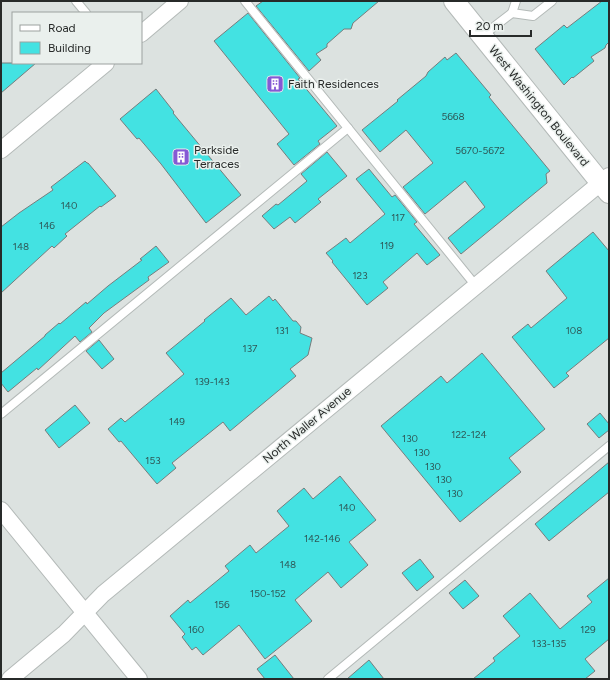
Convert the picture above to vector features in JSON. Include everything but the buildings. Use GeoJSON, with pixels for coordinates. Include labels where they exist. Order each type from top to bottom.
{"type":"FeatureCollection","features":[{"type":"Feature","properties":{"kind":"street"},"geometry":{"type":"LineString","coordinates":[[142,33],[180,1]]}},
{"type":"Feature","properties":{"kind":"street","name":"West Washington Boulevard"},"geometry":{"type":"LineString","coordinates":[[454,1],[606,184]]}},
{"type":"Feature","properties":{"kind":"street"},"geometry":{"type":"LineString","coordinates":[[1,150],[105,64]]}},
{"type":"Feature","properties":{"kind":"street","name":"North Waller Avenue"},"geometry":{"type":"LineString","coordinates":[[10,679],[64,634],[103,594],[476,286],[606,184]]}},
{"type":"Feature","properties":{"kind":"street"},"geometry":{"type":"LineString","coordinates":[[1,510],[139,679]]}},
{"type":"Feature","properties":{"kind":"lane"},"geometry":{"type":"LineString","coordinates":[[76,1],[85,12]]}},
{"type":"Feature","properties":{"kind":"lane"},"geometry":{"type":"LineString","coordinates":[[245,1],[476,286]]}},
{"type":"Feature","properties":{"kind":"lane"},"geometry":{"type":"LineString","coordinates":[[482,36],[512,13],[516,1]]}},
{"type":"Feature","properties":{"kind":"lane"},"geometry":{"type":"LineString","coordinates":[[512,13],[533,16],[552,1]]}},
{"type":"Feature","properties":{"kind":"lane"},"geometry":{"type":"LineString","coordinates":[[1,414],[348,128]]}},
{"type":"Feature","properties":{"kind":"lane"},"geometry":{"type":"LineString","coordinates":[[328,679],[606,448],[609,458]]}},
{"type":"Feature","properties":{"kind":"place","name":"Faith Residences"},"geometry":{"type":"Point","coordinates":[275,84]}},
{"type":"Feature","properties":{"kind":"place","name":"Parkside Terraces"},"geometry":{"type":"Point","coordinates":[181,157]}}]}
